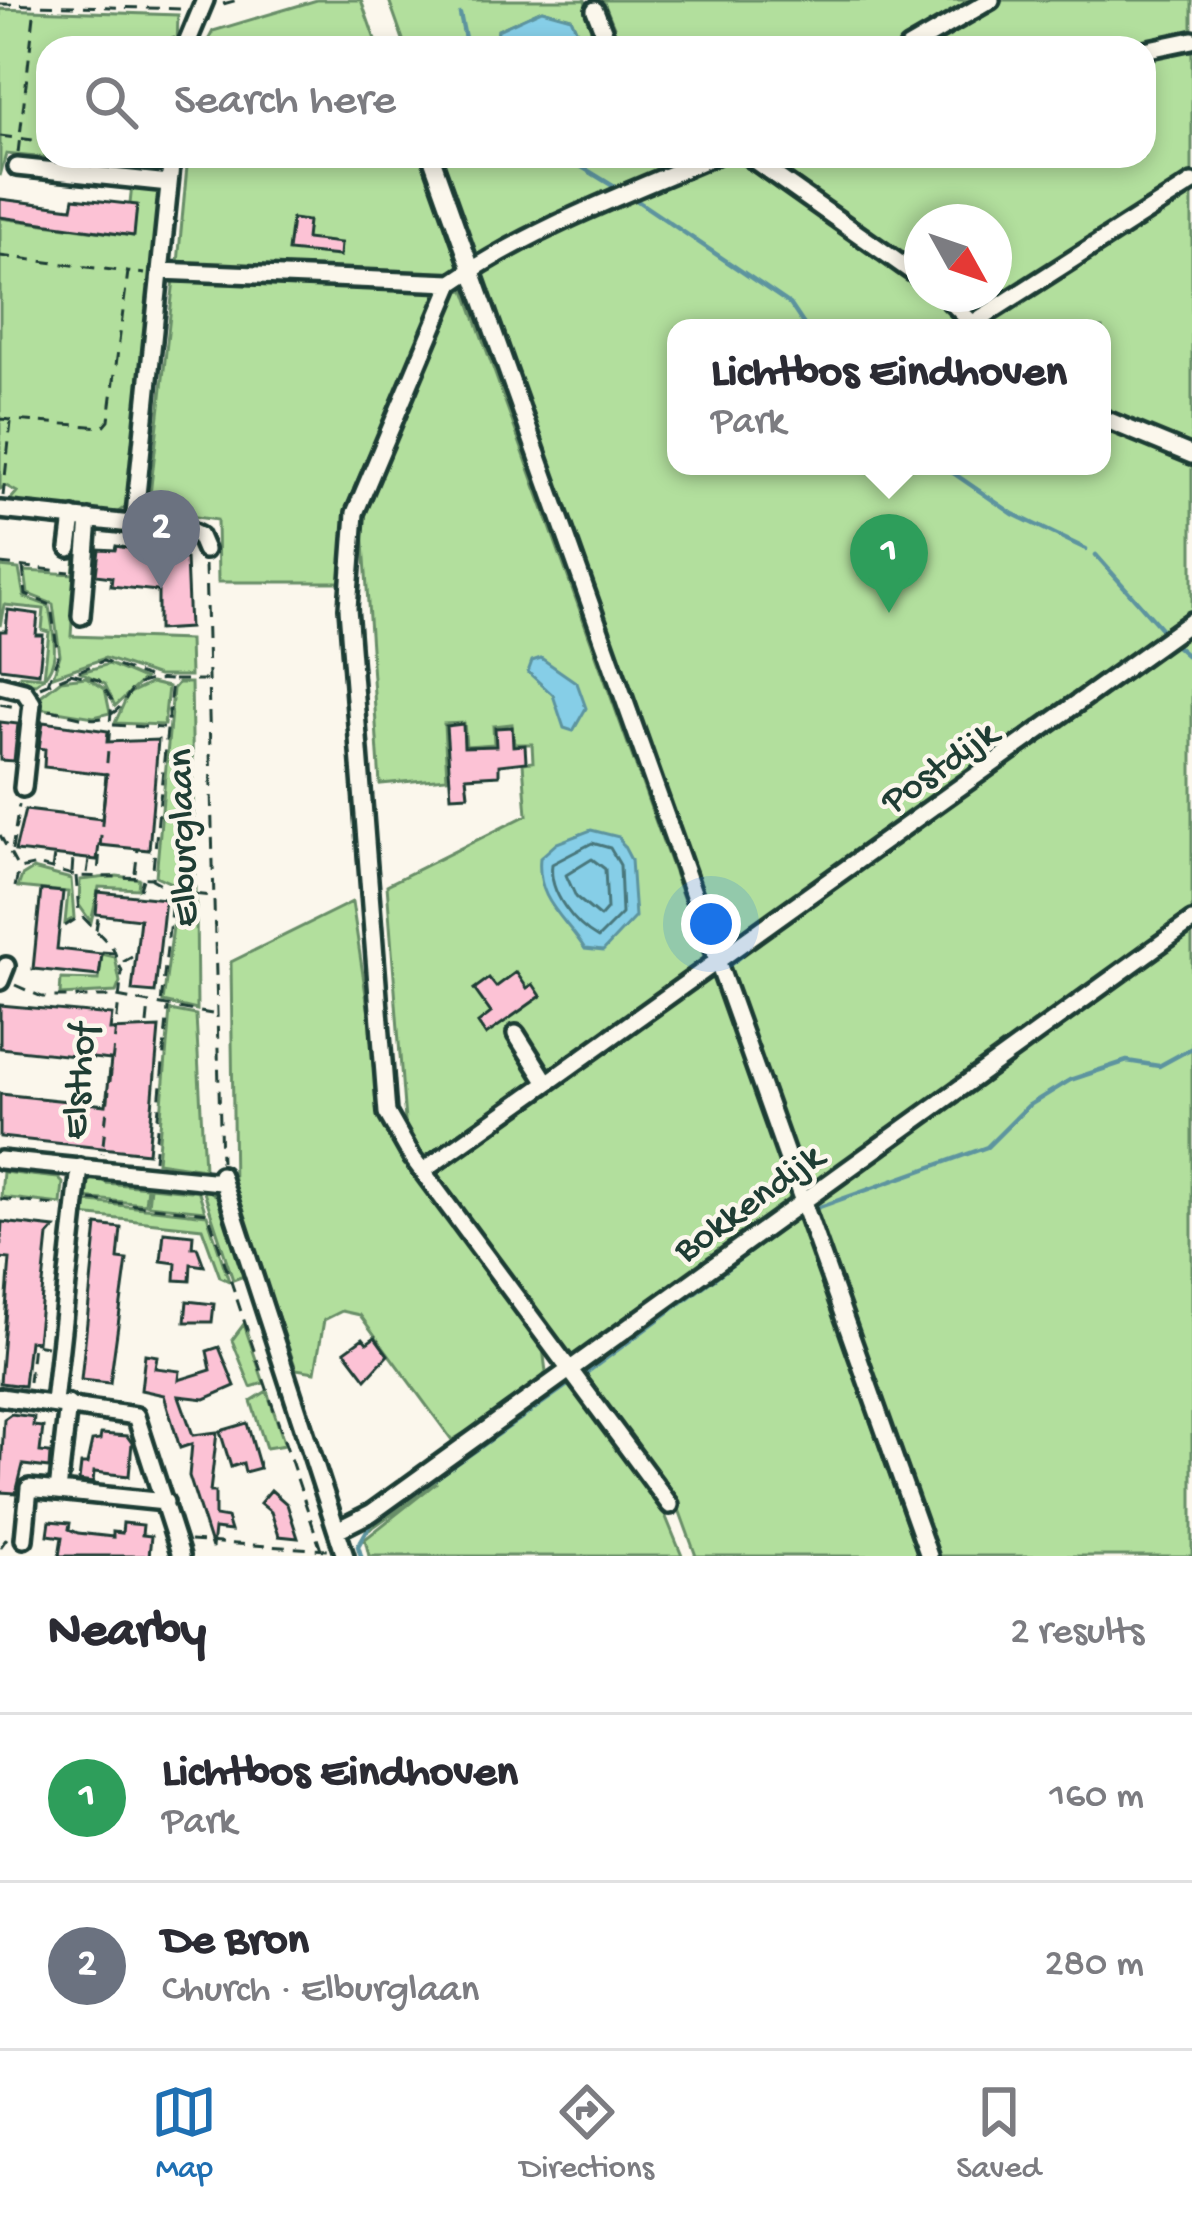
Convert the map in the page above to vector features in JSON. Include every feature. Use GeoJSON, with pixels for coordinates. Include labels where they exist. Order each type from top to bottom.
{"type":"FeatureCollection","features":[{"type":"Feature","properties":{"kind":"street"},"geometry":{"type":"LineString","coordinates":[[929,36],[992,0]]}},
{"type":"Feature","properties":{"kind":"street"},"geometry":{"type":"LineString","coordinates":[[190,36],[204,4]]}},
{"type":"Feature","properties":{"kind":"street"},"geometry":{"type":"LineString","coordinates":[[595,10],[605,36]]}},
{"type":"Feature","properties":{"kind":"street"},"geometry":{"type":"LineString","coordinates":[[1156,48],[1192,40]]}},
{"type":"Feature","properties":{"kind":"street"},"geometry":{"type":"LineString","coordinates":[[17,166],[169,183]]}},
{"type":"Feature","properties":{"kind":"street"},"geometry":{"type":"LineString","coordinates":[[134,524],[171,168]]}},
{"type":"Feature","properties":{"kind":"street"},"geometry":{"type":"LineString","coordinates":[[435,168],[929,1556]]}},
{"type":"Feature","properties":{"kind":"street"},"geometry":{"type":"LineString","coordinates":[[670,1505],[423,1171],[387,1113],[348,608],[359,496],[452,283],[592,208],[686,168]]}},
{"type":"Feature","properties":{"kind":"street"},"geometry":{"type":"LineString","coordinates":[[765,168],[904,266]]}},
{"type":"Feature","properties":{"kind":"street"},"geometry":{"type":"LineString","coordinates":[[986,319],[1192,183]]}},
{"type":"Feature","properties":{"kind":"street"},"geometry":{"type":"LineString","coordinates":[[160,274],[452,283]]}},
{"type":"Feature","properties":{"kind":"street"},"geometry":{"type":"LineString","coordinates":[[1111,422],[1192,455]]}},
{"type":"Feature","properties":{"kind":"street"},"geometry":{"type":"LineString","coordinates":[[1,510],[187,530],[199,536],[205,550]]}},
{"type":"Feature","properties":{"kind":"street"},"geometry":{"type":"LineString","coordinates":[[69,548],[81,518]]}},
{"type":"Feature","properties":{"kind":"street"},"geometry":{"type":"LineString","coordinates":[[81,518],[81,616]]}},
{"type":"Feature","properties":{"kind":"street","name":"Postdijk"},"geometry":{"type":"LineString","coordinates":[[423,1171],[1192,620]]}},
{"type":"Feature","properties":{"kind":"street"},"geometry":{"type":"LineString","coordinates":[[18,691],[23,788]]}},
{"type":"Feature","properties":{"kind":"street","name":"Bokkendijk"},"geometry":{"type":"LineString","coordinates":[[341,1544],[371,1513],[567,1369],[1192,921]]}},
{"type":"Feature","properties":{"kind":"street"},"geometry":{"type":"LineString","coordinates":[[516,1034],[547,1083]]}},
{"type":"Feature","properties":{"kind":"street"},"geometry":{"type":"LineString","coordinates":[[0,1160],[221,1179],[341,1544]]}},
{"type":"Feature","properties":{"kind":"street"},"geometry":{"type":"LineString","coordinates":[[58,1491],[80,1167]]}},
{"type":"Feature","properties":{"kind":"street"},"geometry":{"type":"LineString","coordinates":[[0,1397],[136,1416],[180,1550]]}},
{"type":"Feature","properties":{"kind":"street"},"geometry":{"type":"LineString","coordinates":[[24,1539],[29,1488],[165,1502]]}},
{"type":"Feature","properties":{"kind":"path"},"geometry":{"type":"LineString","coordinates":[[177,9],[181,0]]}},
{"type":"Feature","properties":{"kind":"path"},"geometry":{"type":"LineString","coordinates":[[0,4],[177,9],[204,4]]}},
{"type":"Feature","properties":{"kind":"path"},"geometry":{"type":"LineString","coordinates":[[17,166],[35,5]]}},
{"type":"Feature","properties":{"kind":"path"},"geometry":{"type":"LineString","coordinates":[[0,136],[36,141]]}},
{"type":"Feature","properties":{"kind":"path"},"geometry":{"type":"LineString","coordinates":[[0,256],[160,274]]}},
{"type":"Feature","properties":{"kind":"path"},"geometry":{"type":"LineString","coordinates":[[0,419],[97,429],[109,420],[128,272]]}},
{"type":"Feature","properties":{"kind":"path"},"geometry":{"type":"LineString","coordinates":[[1,510],[11,420]]}},
{"type":"Feature","properties":{"kind":"path","name":"Elburglaan"},"geometry":{"type":"LineString","coordinates":[[205,550],[221,1179]]}},
{"type":"Feature","properties":{"kind":"path"},"geometry":{"type":"LineString","coordinates":[[0,564],[72,572]]}},
{"type":"Feature","properties":{"kind":"path"},"geometry":{"type":"LineString","coordinates":[[23,567],[26,595],[51,604],[58,656],[48,683]]}},
{"type":"Feature","properties":{"kind":"path"},"geometry":{"type":"LineString","coordinates":[[0,704],[18,691],[109,661],[149,678],[207,680]]}},
{"type":"Feature","properties":{"kind":"path"},"geometry":{"type":"LineString","coordinates":[[70,674],[104,685],[113,715],[98,873]]}},
{"type":"Feature","properties":{"kind":"path"},"geometry":{"type":"LineString","coordinates":[[18,691],[79,719],[105,717],[113,715],[126,693],[149,678]]}},
{"type":"Feature","properties":{"kind":"path"},"geometry":{"type":"LineString","coordinates":[[152,879],[172,680]]}},
{"type":"Feature","properties":{"kind":"path"},"geometry":{"type":"LineString","coordinates":[[66,712],[66,721]]}},
{"type":"Feature","properties":{"kind":"path"},"geometry":{"type":"LineString","coordinates":[[104,728],[105,717]]}},
{"type":"Feature","properties":{"kind":"path"},"geometry":{"type":"LineString","coordinates":[[91,726],[92,718]]}},
{"type":"Feature","properties":{"kind":"path"},"geometry":{"type":"LineString","coordinates":[[112,725],[167,728]]}},
{"type":"Feature","properties":{"kind":"path"},"geometry":{"type":"LineString","coordinates":[[147,738],[148,728]]}},
{"type":"Feature","properties":{"kind":"path"},"geometry":{"type":"LineString","coordinates":[[12,850],[23,788]]}},
{"type":"Feature","properties":{"kind":"path"},"geometry":{"type":"LineString","coordinates":[[0,835],[20,869],[15,887]]}},
{"type":"Feature","properties":{"kind":"path"},"geometry":{"type":"LineString","coordinates":[[134,875],[138,849]]}},
{"type":"Feature","properties":{"kind":"path"},"geometry":{"type":"LineString","coordinates":[[37,865],[38,855]]}},
{"type":"Feature","properties":{"kind":"path"},"geometry":{"type":"LineString","coordinates":[[52,871],[53,856]]}},
{"type":"Feature","properties":{"kind":"path"},"geometry":{"type":"LineString","coordinates":[[64,926],[80,916],[73,858]]}},
{"type":"Feature","properties":{"kind":"path"},"geometry":{"type":"LineString","coordinates":[[87,875],[89,860]]}},
{"type":"Feature","properties":{"kind":"path"},"geometry":{"type":"LineString","coordinates":[[20,869],[37,865],[74,875],[134,875],[173,891],[214,896]]}},
{"type":"Feature","properties":{"kind":"path"},"geometry":{"type":"LineString","coordinates":[[140,889],[143,877]]}},
{"type":"Feature","properties":{"kind":"path"},"geometry":{"type":"LineString","coordinates":[[161,1004],[173,891]]}},
{"type":"Feature","properties":{"kind":"path","name":"Elsthof"},"geometry":{"type":"LineString","coordinates":[[80,916],[121,963],[100,1170]]}},
{"type":"Feature","properties":{"kind":"path"},"geometry":{"type":"LineString","coordinates":[[96,932],[98,918]]}},
{"type":"Feature","properties":{"kind":"path"},"geometry":{"type":"LineString","coordinates":[[102,952],[117,953]]}},
{"type":"Feature","properties":{"kind":"path"},"geometry":{"type":"LineString","coordinates":[[121,963],[132,957]]}},
{"type":"Feature","properties":{"kind":"path","name":"Elsthof"},"geometry":{"type":"LineString","coordinates":[[3,975],[42,997],[117,997],[217,1015]]}},
{"type":"Feature","properties":{"kind":"path"},"geometry":{"type":"LineString","coordinates":[[148,1024],[149,1002]]}},
{"type":"Feature","properties":{"kind":"path"},"geometry":{"type":"LineString","coordinates":[[154,1164],[168,1006]]}},
{"type":"Feature","properties":{"kind":"path"},"geometry":{"type":"LineString","coordinates":[[0,1199],[70,1207]]}},
{"type":"Feature","properties":{"kind":"path"},"geometry":{"type":"LineString","coordinates":[[82,1199],[208,1213]]}},
{"type":"Feature","properties":{"kind":"path"},"geometry":{"type":"LineString","coordinates":[[204,1199],[322,1554]]}},
{"type":"Feature","properties":{"kind":"path"},"geometry":{"type":"LineString","coordinates":[[29,1382],[33,1344],[48,1346]]}},
{"type":"Feature","properties":{"kind":"path"},"geometry":{"type":"LineString","coordinates":[[180,1550],[197,1539],[322,1554],[341,1544]]}},
{"type":"Feature","properties":{"kind":"green space"},"geometry":{"type":"Polygon","coordinates":[[[317,0],[361,0],[374,36],[210,36],[213,31],[317,0]]]}},
{"type":"Feature","properties":{"kind":"green space"},"geometry":{"type":"Polygon","coordinates":[[[389,0],[585,0],[594,35],[614,27],[603,0],[1192,0],[1192,1556],[937,1556],[814,1207],[799,1219],[918,1556],[696,1556],[676,1501],[581,1376],[571,1384],[661,1505],[682,1556],[369,1556],[365,1539],[437,1482],[369,1530],[359,1510],[473,1428],[452,1440],[360,1315],[342,1311],[324,1320],[315,1372],[296,1369],[234,1189],[231,962],[352,902],[384,1114],[543,1348],[546,1372],[540,1381],[566,1363],[429,1174],[713,969],[469,283],[441,288],[177,274],[187,168],[1156,168],[1156,36],[579,36],[571,18],[542,10],[498,30],[497,36],[402,36],[389,0]]]}},
{"type":"Feature","properties":{"kind":"green space"},"geometry":{"type":"Polygon","coordinates":[[[0,9],[178,15],[177,36],[36,36],[36,157],[6,154],[0,176],[0,9]]]}},
{"type":"Feature","properties":{"kind":"green space"},"geometry":{"type":"Polygon","coordinates":[[[132,185],[157,187],[162,195],[129,504],[113,516],[6,505],[17,492],[6,486],[0,489],[0,218],[133,236],[137,205],[130,204],[132,185]]]}},
{"type":"Feature","properties":{"kind":"green space"},"geometry":{"type":"Polygon","coordinates":[[[174,279],[441,292],[354,488],[346,532],[349,582],[218,582],[217,520],[155,511],[149,504],[174,279]]]}},
{"type":"Feature","properties":{"kind":"green space"},"geometry":{"type":"Polygon","coordinates":[[[465,290],[705,959],[421,1160],[406,1134],[387,885],[527,815],[523,763],[533,762],[532,744],[514,744],[512,724],[493,726],[494,744],[466,746],[464,723],[444,724],[447,778],[380,784],[362,513],[458,291],[465,290]]]}},
{"type":"Feature","properties":{"kind":"green space"},"geometry":{"type":"Polygon","coordinates":[[[78,528],[71,636],[189,640],[190,676],[158,676],[105,658],[53,676],[60,655],[53,604],[28,594],[25,571],[73,574],[78,528]]]}},
{"type":"Feature","properties":{"kind":"green space"},"geometry":{"type":"Polygon","coordinates":[[[0,567],[19,569],[24,597],[49,606],[53,658],[44,677],[49,632],[42,630],[44,609],[4,605],[0,626],[0,567]]]}},
{"type":"Feature","properties":{"kind":"green space"},"geometry":{"type":"Polygon","coordinates":[[[109,664],[144,679],[115,706],[105,684],[81,672],[109,664]]]}},
{"type":"Feature","properties":{"kind":"green space"},"geometry":{"type":"Polygon","coordinates":[[[20,675],[44,677],[36,684],[19,682],[20,675]]]}},
{"type":"Feature","properties":{"kind":"green space"},"geometry":{"type":"Polygon","coordinates":[[[86,677],[105,689],[110,713],[94,717],[38,708],[38,698],[61,680],[86,677]]]}},
{"type":"Feature","properties":{"kind":"green space"},"geometry":{"type":"Polygon","coordinates":[[[151,683],[168,687],[164,725],[115,723],[128,694],[151,683]]]}},
{"type":"Feature","properties":{"kind":"green space"},"geometry":{"type":"Polygon","coordinates":[[[178,683],[191,683],[195,894],[156,876],[173,689],[178,683]]]}},
{"type":"Feature","properties":{"kind":"green space"},"geometry":{"type":"Polygon","coordinates":[[[33,869],[71,879],[74,918],[65,923],[68,892],[18,887],[22,876],[33,869]]]}},
{"type":"Feature","properties":{"kind":"green space"},"geometry":{"type":"Polygon","coordinates":[[[139,879],[138,889],[99,887],[91,922],[79,905],[80,880],[139,879]]]}},
{"type":"Feature","properties":{"kind":"green space"},"geometry":{"type":"Polygon","coordinates":[[[177,897],[196,900],[197,1010],[163,1002],[177,897]]]}},
{"type":"Feature","properties":{"kind":"green space"},"geometry":{"type":"Polygon","coordinates":[[[102,954],[115,957],[120,982],[116,992],[60,995],[61,979],[99,980],[102,954]]]}},
{"type":"Feature","properties":{"kind":"green space"},"geometry":{"type":"Polygon","coordinates":[[[170,1010],[196,1015],[204,1169],[157,1162],[170,1010]]]}},
{"type":"Feature","properties":{"kind":"green space"},"geometry":{"type":"Polygon","coordinates":[[[3,1172],[58,1178],[63,1183],[61,1204],[1,1197],[3,1172]]]}},
{"type":"Feature","properties":{"kind":"green space"},"geometry":{"type":"Polygon","coordinates":[[[95,1175],[106,1183],[147,1187],[145,1204],[83,1198],[86,1182],[95,1175]]]}},
{"type":"Feature","properties":{"kind":"green space"},"geometry":{"type":"Polygon","coordinates":[[[197,1186],[205,1211],[148,1205],[150,1187],[190,1191],[197,1186]]]}},
{"type":"Feature","properties":{"kind":"green space"},"geometry":{"type":"Polygon","coordinates":[[[202,1186],[220,1198],[244,1276],[233,1280],[202,1186]]]}},
{"type":"Feature","properties":{"kind":"green space"},"geometry":{"type":"Polygon","coordinates":[[[82,1201],[207,1215],[229,1281],[220,1277],[202,1228],[81,1215],[82,1201]]]}},
{"type":"Feature","properties":{"kind":"green space"},"geometry":{"type":"Polygon","coordinates":[[[244,1324],[264,1383],[251,1387],[232,1340],[244,1324]]]}},
{"type":"Feature","properties":{"kind":"green space"},"geometry":{"type":"Polygon","coordinates":[[[267,1391],[285,1445],[266,1448],[251,1401],[267,1391]]]}},
{"type":"Feature","properties":{"kind":"water"},"geometry":{"type":"Polygon","coordinates":[[[542,10],[571,18],[579,36],[497,36],[498,30],[542,10]]]}},
{"type":"Feature","properties":{"kind":"water"},"geometry":{"type":"Polygon","coordinates":[[[541,658],[577,683],[586,708],[573,731],[564,728],[553,695],[528,672],[532,661],[541,658]]]}},
{"type":"Feature","properties":{"kind":"water"},"geometry":{"type":"Polygon","coordinates":[[[591,830],[619,837],[631,860],[635,917],[603,951],[585,949],[547,897],[540,873],[540,858],[557,843],[591,830]]]}},
{"type":"Feature","properties":{"kind":"building"},"geometry":{"type":"Polygon","coordinates":[[[74,198],[137,205],[134,236],[0,217],[0,199],[72,208],[74,198]]]}},
{"type":"Feature","properties":{"kind":"building"},"geometry":{"type":"Polygon","coordinates":[[[292,219],[308,221],[306,239],[341,243],[340,256],[288,251],[292,219]]]}},
{"type":"Feature","properties":{"kind":"building"},"geometry":{"type":"Polygon","coordinates":[[[116,546],[186,559],[189,628],[158,630],[158,591],[111,586],[112,577],[96,575],[99,549],[115,550],[116,546]]]}},
{"type":"Feature","properties":{"kind":"building"},"geometry":{"type":"Polygon","coordinates":[[[8,610],[38,614],[36,635],[43,635],[39,673],[0,668],[0,631],[6,631],[8,610]]]}},
{"type":"Feature","properties":{"kind":"building"},"geometry":{"type":"Polygon","coordinates":[[[0,722],[18,724],[14,761],[0,760],[0,722]]]}},
{"type":"Feature","properties":{"kind":"building"},"geometry":{"type":"Polygon","coordinates":[[[43,722],[108,731],[107,742],[158,740],[149,850],[99,845],[97,860],[15,851],[25,810],[102,819],[107,774],[44,767],[45,749],[39,748],[43,722]]]}},
{"type":"Feature","properties":{"kind":"building"},"geometry":{"type":"Polygon","coordinates":[[[463,724],[464,747],[496,746],[495,728],[512,727],[513,746],[525,745],[526,762],[499,765],[499,775],[466,777],[468,795],[451,796],[446,726],[463,724]]]}},
{"type":"Feature","properties":{"kind":"building"},"geometry":{"type":"Polygon","coordinates":[[[41,890],[63,892],[57,949],[102,954],[99,976],[33,969],[41,890]]]}},
{"type":"Feature","properties":{"kind":"building"},"geometry":{"type":"Polygon","coordinates":[[[98,892],[165,899],[155,993],[132,991],[140,919],[96,914],[98,892]]]}},
{"type":"Feature","properties":{"kind":"building"},"geometry":{"type":"Polygon","coordinates":[[[516,972],[527,988],[533,984],[541,996],[486,1035],[478,1023],[491,1013],[474,989],[489,978],[496,987],[516,972]]]}},
{"type":"Feature","properties":{"kind":"building"},"geometry":{"type":"Polygon","coordinates":[[[0,1005],[112,1015],[110,1030],[159,1028],[148,1153],[0,1137],[0,1094],[106,1105],[111,1060],[0,1048],[0,1005]]]}},
{"type":"Feature","properties":{"kind":"building"},"geometry":{"type":"Polygon","coordinates":[[[2,1222],[55,1228],[48,1236],[37,1342],[29,1341],[24,1386],[0,1383],[10,1259],[0,1258],[2,1222]]]}},
{"type":"Feature","properties":{"kind":"building"},"geometry":{"type":"Polygon","coordinates":[[[97,1225],[121,1228],[118,1259],[127,1260],[110,1383],[81,1380],[97,1225]]]}},
{"type":"Feature","properties":{"kind":"building"},"geometry":{"type":"Polygon","coordinates":[[[164,1232],[193,1235],[192,1247],[197,1247],[204,1266],[191,1264],[190,1281],[175,1280],[176,1263],[161,1261],[164,1232]]]}},
{"type":"Feature","properties":{"kind":"building"},"geometry":{"type":"Polygon","coordinates":[[[187,1301],[214,1304],[212,1322],[185,1322],[187,1301]]]}},
{"type":"Feature","properties":{"kind":"building"},"geometry":{"type":"Polygon","coordinates":[[[375,1337],[388,1355],[366,1379],[345,1351],[363,1338],[367,1343],[375,1337]]]}},
{"type":"Feature","properties":{"kind":"building"},"geometry":{"type":"Polygon","coordinates":[[[219,1347],[235,1386],[205,1399],[179,1396],[193,1435],[217,1432],[210,1492],[215,1492],[215,1516],[227,1518],[231,1531],[214,1529],[212,1548],[189,1476],[192,1444],[180,1448],[164,1395],[141,1390],[145,1354],[157,1356],[155,1368],[180,1371],[179,1380],[211,1370],[207,1351],[219,1347]]]}},
{"type":"Feature","properties":{"kind":"building"},"geometry":{"type":"Polygon","coordinates":[[[11,1414],[34,1417],[33,1426],[43,1427],[40,1452],[50,1453],[49,1468],[23,1465],[16,1493],[0,1492],[4,1419],[11,1414]]]}},
{"type":"Feature","properties":{"kind":"building"},"geometry":{"type":"Polygon","coordinates":[[[247,1423],[260,1468],[245,1472],[243,1463],[231,1467],[220,1431],[247,1423]]]}},
{"type":"Feature","properties":{"kind":"building"},"geometry":{"type":"Polygon","coordinates":[[[101,1434],[127,1436],[132,1443],[129,1476],[94,1472],[93,1483],[79,1481],[81,1464],[87,1464],[92,1441],[100,1440],[101,1434]]]}},
{"type":"Feature","properties":{"kind":"building"},"geometry":{"type":"Polygon","coordinates":[[[271,1490],[287,1504],[298,1538],[279,1536],[271,1512],[260,1503],[271,1490]]]}},
{"type":"Feature","properties":{"kind":"building"},"geometry":{"type":"Polygon","coordinates":[[[50,1521],[70,1523],[69,1529],[78,1533],[113,1537],[113,1532],[122,1533],[123,1523],[143,1525],[142,1535],[151,1536],[149,1556],[59,1556],[62,1537],[48,1535],[50,1521]]]}},
{"type":"Feature","properties":{"kind":"waterway"},"geometry":{"type":"LineString","coordinates":[[460,14],[465,36]]}},
{"type":"Feature","properties":{"kind":"waterway"},"geometry":{"type":"LineString","coordinates":[[584,168],[618,189]]}},
{"type":"Feature","properties":{"kind":"waterway"},"geometry":{"type":"LineString","coordinates":[[636,200],[790,304],[800,319]]}},
{"type":"Feature","properties":{"kind":"waterway"},"geometry":{"type":"LineString","coordinates":[[956,475],[1013,514],[1086,549]]}},
{"type":"Feature","properties":{"kind":"waterway"},"geometry":{"type":"LineString","coordinates":[[1096,555],[1166,634]]}},
{"type":"Feature","properties":{"kind":"waterway"},"geometry":{"type":"LineString","coordinates":[[1176,646],[1192,660]]}},
{"type":"Feature","properties":{"kind":"waterway"},"geometry":{"type":"LineString","coordinates":[[811,1210],[987,1147],[1028,1106],[1070,1080],[1127,1061],[1159,1066],[1192,1048]]}},
{"type":"Feature","properties":{"kind":"waterway"},"geometry":{"type":"LineString","coordinates":[[582,1376],[801,1214]]}},
{"type":"Feature","properties":{"kind":"waterway"},"geometry":{"type":"LineString","coordinates":[[361,1556],[358,1546],[370,1525],[572,1382]]}},
{"type":"Feature","properties":{"kind":"place","name":"De Bron"},"geometry":{"type":"Point","coordinates":[161,589]}},
{"type":"Feature","properties":{"kind":"place","name":"Lichtbos Eindhoven"},"geometry":{"type":"Point","coordinates":[889,613]}}]}
